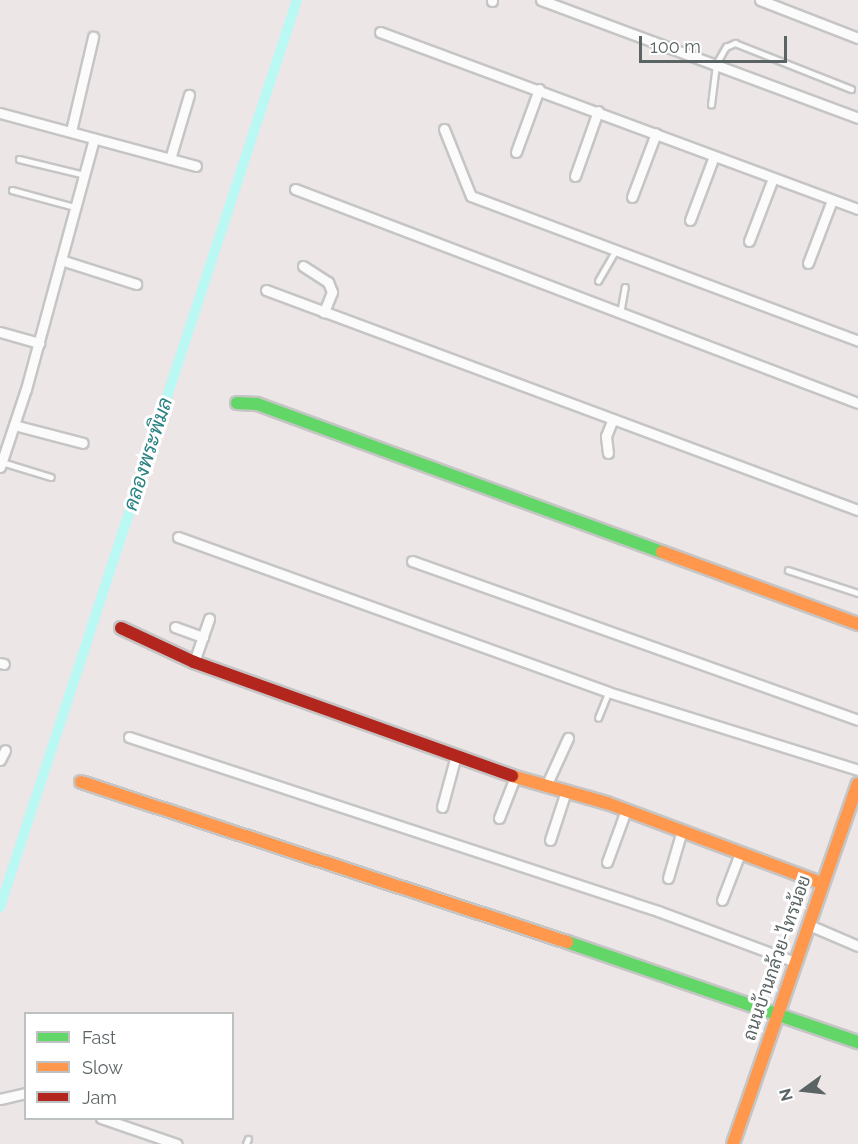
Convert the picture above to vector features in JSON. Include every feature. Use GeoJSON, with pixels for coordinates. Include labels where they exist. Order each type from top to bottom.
{"type":"FeatureCollection","features":[{"type":"Feature","properties":{"kind":"street"},"geometry":{"type":"LineString","coordinates":[[541,0],[858,118]]}},
{"type":"Feature","properties":{"kind":"street"},"geometry":{"type":"LineString","coordinates":[[760,0],[858,38]]}},
{"type":"Feature","properties":{"kind":"street"},"geometry":{"type":"LineString","coordinates":[[380,32],[539,88],[858,209]]}},
{"type":"Feature","properties":{"kind":"street"},"geometry":{"type":"LineString","coordinates":[[71,132],[93,37]]}},
{"type":"Feature","properties":{"kind":"street"},"geometry":{"type":"LineString","coordinates":[[516,152],[539,88]]}},
{"type":"Feature","properties":{"kind":"street"},"geometry":{"type":"LineString","coordinates":[[170,159],[189,95]]}},
{"type":"Feature","properties":{"kind":"street"},"geometry":{"type":"LineString","coordinates":[[575,176],[598,111]]}},
{"type":"Feature","properties":{"kind":"street"},"geometry":{"type":"LineString","coordinates":[[0,113],[196,165]]}},
{"type":"Feature","properties":{"kind":"street"},"geometry":{"type":"LineString","coordinates":[[444,129],[471,196],[615,252],[858,341]]}},
{"type":"Feature","properties":{"kind":"street"},"geometry":{"type":"LineString","coordinates":[[632,197],[656,133]]}},
{"type":"Feature","properties":{"kind":"street"},"geometry":{"type":"LineString","coordinates":[[1,465],[39,343],[94,138]]}},
{"type":"Feature","properties":{"kind":"street"},"geometry":{"type":"LineString","coordinates":[[690,220],[714,156]]}},
{"type":"Feature","properties":{"kind":"street"},"geometry":{"type":"LineString","coordinates":[[749,241],[774,178]]}},
{"type":"Feature","properties":{"kind":"street"},"geometry":{"type":"LineString","coordinates":[[295,189],[858,403]]}},
{"type":"Feature","properties":{"kind":"street"},"geometry":{"type":"LineString","coordinates":[[808,262],[832,200]]}},
{"type":"Feature","properties":{"kind":"street"},"geometry":{"type":"LineString","coordinates":[[61,260],[136,284]]}},
{"type":"Feature","properties":{"kind":"street"},"geometry":{"type":"LineString","coordinates":[[303,266],[328,282],[332,292],[324,312]]}},
{"type":"Feature","properties":{"kind":"street"},"geometry":{"type":"LineString","coordinates":[[266,290],[858,510]]}},
{"type":"Feature","properties":{"kind":"street"},"geometry":{"type":"LineString","coordinates":[[0,332],[39,343]]}},
{"type":"Feature","properties":{"kind":"street"},"geometry":{"type":"LineString","coordinates":[[237,403],[256,404],[858,624]]}},
{"type":"Feature","properties":{"kind":"street"},"geometry":{"type":"LineString","coordinates":[[608,453],[606,436],[613,419]]}},
{"type":"Feature","properties":{"kind":"street"},"geometry":{"type":"LineString","coordinates":[[14,425],[83,443]]}},
{"type":"Feature","properties":{"kind":"street"},"geometry":{"type":"LineString","coordinates":[[178,537],[608,692],[858,770]]}},
{"type":"Feature","properties":{"kind":"street"},"geometry":{"type":"LineString","coordinates":[[412,561],[858,720]]}},
{"type":"Feature","properties":{"kind":"street"},"geometry":{"type":"LineString","coordinates":[[194,662],[209,619]]}},
{"type":"Feature","properties":{"kind":"street"},"geometry":{"type":"LineString","coordinates":[[175,627],[203,637]]}},
{"type":"Feature","properties":{"kind":"street"},"geometry":{"type":"LineString","coordinates":[[121,628],[194,662],[515,777],[626,810],[821,883]]}},
{"type":"Feature","properties":{"kind":"street"},"geometry":{"type":"LineString","coordinates":[[129,737],[658,911],[795,962]]}},
{"type":"Feature","properties":{"kind":"street"},"geometry":{"type":"LineString","coordinates":[[546,786],[568,738]]}},
{"type":"Feature","properties":{"kind":"street"},"geometry":{"type":"LineString","coordinates":[[0,760],[5,750]]}},
{"type":"Feature","properties":{"kind":"street"},"geometry":{"type":"LineString","coordinates":[[442,807],[456,755]]}},
{"type":"Feature","properties":{"kind":"street"},"geometry":{"type":"LineString","coordinates":[[499,818],[515,777]]}},
{"type":"Feature","properties":{"kind":"street"},"geometry":{"type":"LineString","coordinates":[[81,782],[441,898],[858,1042]]}},
{"type":"Feature","properties":{"kind":"street","name":"ถนนบ้านกล้วย-ไทรน้อย"},"geometry":{"type":"LineString","coordinates":[[733,1144],[821,883],[858,784]]}},
{"type":"Feature","properties":{"kind":"street"},"geometry":{"type":"LineString","coordinates":[[550,840],[566,791]]}},
{"type":"Feature","properties":{"kind":"street"},"geometry":{"type":"LineString","coordinates":[[607,862],[626,810]]}},
{"type":"Feature","properties":{"kind":"street"},"geometry":{"type":"LineString","coordinates":[[668,878],[682,830]]}},
{"type":"Feature","properties":{"kind":"street"},"geometry":{"type":"LineString","coordinates":[[722,900],[740,853]]}},
{"type":"Feature","properties":{"kind":"street"},"geometry":{"type":"LineString","coordinates":[[809,924],[858,946]]}},
{"type":"Feature","properties":{"kind":"street"},"geometry":{"type":"LineString","coordinates":[[0,1099],[24,1094]]}},
{"type":"Feature","properties":{"kind":"street"},"geometry":{"type":"LineString","coordinates":[[104,1120],[177,1144]]}},
{"type":"Feature","properties":{"kind":"lane"},"geometry":{"type":"LineString","coordinates":[[711,105],[716,64],[726,47],[735,43],[851,89]]}},
{"type":"Feature","properties":{"kind":"lane"},"geometry":{"type":"LineString","coordinates":[[19,159],[85,175]]}},
{"type":"Feature","properties":{"kind":"lane"},"geometry":{"type":"LineString","coordinates":[[12,190],[75,207]]}},
{"type":"Feature","properties":{"kind":"lane"},"geometry":{"type":"LineString","coordinates":[[598,281],[615,252]]}},
{"type":"Feature","properties":{"kind":"lane"},"geometry":{"type":"LineString","coordinates":[[620,314],[625,287]]}},
{"type":"Feature","properties":{"kind":"lane"},"geometry":{"type":"LineString","coordinates":[[1,465],[51,477]]}},
{"type":"Feature","properties":{"kind":"lane"},"geometry":{"type":"LineString","coordinates":[[788,570],[858,592]]}},
{"type":"Feature","properties":{"kind":"lane"},"geometry":{"type":"LineString","coordinates":[[598,718],[608,692]]}},
{"type":"Feature","properties":{"kind":"waterway","name":"คลองพระพิมล"},"geometry":{"type":"LineString","coordinates":[[0,907],[297,0]]}},
{"type":"Feature","properties":{"kind":"traffic: fast"},"geometry":{"type":"LineString","coordinates":[[237,403],[257,404],[662,552]]}},
{"type":"Feature","properties":{"kind":"traffic: fast"},"geometry":{"type":"LineString","coordinates":[[567,942],[858,1042]]}},
{"type":"Feature","properties":{"kind":"traffic: slow"},"geometry":{"type":"LineString","coordinates":[[662,552],[858,624]]}},
{"type":"Feature","properties":{"kind":"traffic: slow"},"geometry":{"type":"LineString","coordinates":[[512,776],[607,803],[821,883]]}},
{"type":"Feature","properties":{"kind":"traffic: slow"},"geometry":{"type":"LineString","coordinates":[[81,782],[567,942]]}},
{"type":"Feature","properties":{"kind":"traffic: slow"},"geometry":{"type":"LineString","coordinates":[[733,1144],[858,784]]}},
{"type":"Feature","properties":{"kind":"traffic: jam"},"geometry":{"type":"LineString","coordinates":[[121,628],[194,662],[512,776]]}}]}
